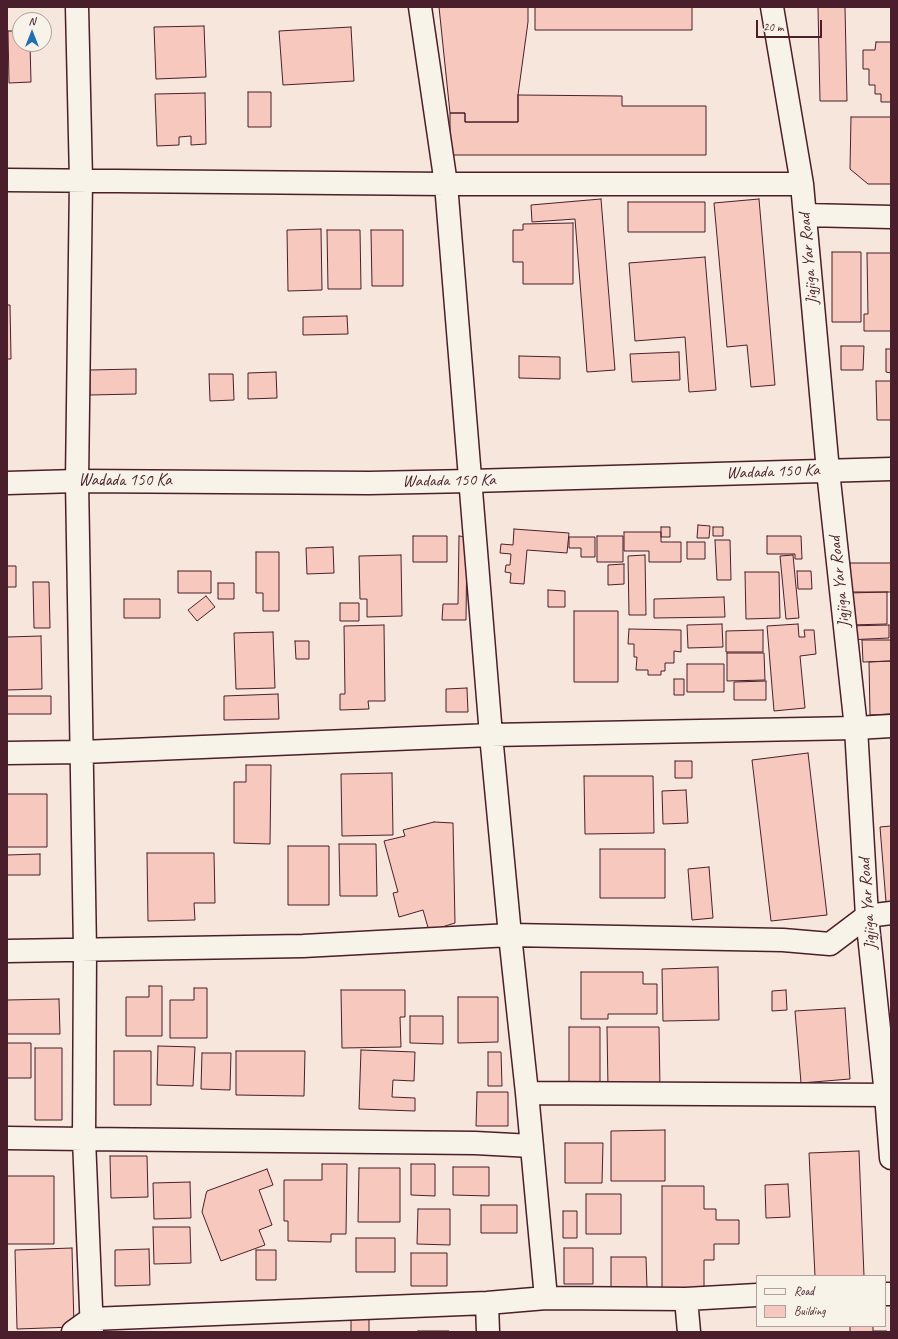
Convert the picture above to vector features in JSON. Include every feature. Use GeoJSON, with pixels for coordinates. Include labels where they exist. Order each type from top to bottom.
{"type":"FeatureCollection","features":[{"type":"Feature","properties":{"kind":"street"},"geometry":{"type":"LineString","coordinates":[[77,7],[81,180],[77,481],[85,950],[84,1139],[92,1326]]}},
{"type":"Feature","properties":{"kind":"street"},"geometry":{"type":"LineString","coordinates":[[420,7],[446,184],[491,735],[546,1298]]}},
{"type":"Feature","properties":{"kind":"street","name":"Jigjiga Yar Road"},"geometry":{"type":"LineString","coordinates":[[772,7],[802,184],[828,470],[856,728],[867,916],[888,1095],[891,1158]]}},
{"type":"Feature","properties":{"kind":"street"},"geometry":{"type":"LineString","coordinates":[[7,180],[446,184],[802,184]]}},
{"type":"Feature","properties":{"kind":"street"},"geometry":{"type":"LineString","coordinates":[[805,215],[891,217]]}},
{"type":"Feature","properties":{"kind":"street","name":"Wadada 150 Ka"},"geometry":{"type":"LineString","coordinates":[[7,483],[77,481],[362,483],[891,469]]}},
{"type":"Feature","properties":{"kind":"street"},"geometry":{"type":"LineString","coordinates":[[7,753],[82,752],[491,735],[856,728],[891,726]]}},
{"type":"Feature","properties":{"kind":"street"},"geometry":{"type":"LineString","coordinates":[[7,951],[303,946],[510,934],[783,940],[830,944],[867,916],[891,913]]}},
{"type":"Feature","properties":{"kind":"street"},"geometry":{"type":"LineString","coordinates":[[527,1093],[888,1095]]}},
{"type":"Feature","properties":{"kind":"street"},"geometry":{"type":"LineString","coordinates":[[7,1138],[475,1143],[532,1146]]}},
{"type":"Feature","properties":{"kind":"street"},"geometry":{"type":"LineString","coordinates":[[73,1332],[92,1326],[487,1303],[546,1298],[686,1299],[756,1295]]}},
{"type":"Feature","properties":{"kind":"street"},"geometry":{"type":"LineString","coordinates":[[686,1299],[689,1332]]}},
{"type":"Feature","properties":{"kind":"street"},"geometry":{"type":"LineString","coordinates":[[487,1303],[488,1332]]}},
{"type":"Feature","properties":{"kind":"building"},"geometry":{"type":"Polygon","coordinates":[[[439,7],[528,7],[528,22],[518,95],[518,122],[465,122],[465,113],[450,113],[439,7]]]}},
{"type":"Feature","properties":{"kind":"building"},"geometry":{"type":"Polygon","coordinates":[[[535,7],[692,7],[692,30],[535,30],[535,7]]]}},
{"type":"Feature","properties":{"kind":"building"},"geometry":{"type":"Polygon","coordinates":[[[818,7],[845,7],[847,101],[820,101],[818,7]]]}},
{"type":"Feature","properties":{"kind":"building"},"geometry":{"type":"Polygon","coordinates":[[[204,26],[206,77],[156,79],[154,27],[204,26]]]}},
{"type":"Feature","properties":{"kind":"building"},"geometry":{"type":"Polygon","coordinates":[[[351,27],[354,81],[283,85],[279,31],[351,27]]]}},
{"type":"Feature","properties":{"kind":"building"},"geometry":{"type":"Polygon","coordinates":[[[8,31],[12,31],[12,52],[30,52],[31,82],[9,83],[8,31]]]}},
{"type":"Feature","properties":{"kind":"building"},"geometry":{"type":"Polygon","coordinates":[[[876,42],[891,42],[891,102],[881,102],[881,94],[875,94],[875,85],[869,85],[869,69],[863,69],[863,50],[875,50],[876,42]]]}},
{"type":"Feature","properties":{"kind":"building"},"geometry":{"type":"Polygon","coordinates":[[[248,92],[271,92],[271,127],[248,127],[248,92]]]}},
{"type":"Feature","properties":{"kind":"building"},"geometry":{"type":"Polygon","coordinates":[[[205,93],[206,144],[191,145],[191,136],[179,137],[179,145],[157,146],[155,94],[205,93]]]}},
{"type":"Feature","properties":{"kind":"building"},"geometry":{"type":"Polygon","coordinates":[[[518,95],[622,96],[622,106],[706,106],[706,155],[450,155],[450,113],[465,113],[465,122],[518,122],[518,95]]]}},
{"type":"Feature","properties":{"kind":"building"},"geometry":{"type":"Polygon","coordinates":[[[851,117],[891,117],[891,184],[868,184],[850,169],[851,117]]]}},
{"type":"Feature","properties":{"kind":"building"},"geometry":{"type":"Polygon","coordinates":[[[601,199],[615,370],[587,372],[575,219],[532,222],[531,205],[601,199]]]}},
{"type":"Feature","properties":{"kind":"building"},"geometry":{"type":"Polygon","coordinates":[[[759,199],[775,385],[751,387],[747,345],[727,347],[714,203],[759,199]]]}},
{"type":"Feature","properties":{"kind":"building"},"geometry":{"type":"Polygon","coordinates":[[[628,202],[705,202],[705,232],[628,232],[628,202]]]}},
{"type":"Feature","properties":{"kind":"building"},"geometry":{"type":"Polygon","coordinates":[[[573,223],[573,284],[523,284],[523,262],[513,262],[513,230],[523,230],[523,224],[573,223]]]}},
{"type":"Feature","properties":{"kind":"building"},"geometry":{"type":"Polygon","coordinates":[[[321,229],[322,290],[288,291],[287,230],[321,229]]]}},
{"type":"Feature","properties":{"kind":"building"},"geometry":{"type":"Polygon","coordinates":[[[327,230],[360,230],[361,289],[328,289],[327,230]]]}},
{"type":"Feature","properties":{"kind":"building"},"geometry":{"type":"Polygon","coordinates":[[[371,230],[403,230],[403,286],[372,286],[371,230]]]}},
{"type":"Feature","properties":{"kind":"building"},"geometry":{"type":"Polygon","coordinates":[[[832,252],[861,252],[861,322],[832,322],[832,252]]]}},
{"type":"Feature","properties":{"kind":"building"},"geometry":{"type":"Polygon","coordinates":[[[867,253],[891,253],[891,331],[864,331],[864,314],[868,314],[867,253]]]}},
{"type":"Feature","properties":{"kind":"building"},"geometry":{"type":"Polygon","coordinates":[[[705,257],[716,390],[689,392],[685,337],[635,341],[629,263],[705,257]]]}},
{"type":"Feature","properties":{"kind":"building"},"geometry":{"type":"Polygon","coordinates":[[[7,305],[10,305],[11,359],[7,359],[7,305]]]}},
{"type":"Feature","properties":{"kind":"building"},"geometry":{"type":"Polygon","coordinates":[[[347,316],[348,334],[303,335],[303,317],[347,316]]]}},
{"type":"Feature","properties":{"kind":"building"},"geometry":{"type":"Polygon","coordinates":[[[841,346],[864,346],[863,370],[841,370],[841,346]]]}},
{"type":"Feature","properties":{"kind":"building"},"geometry":{"type":"Polygon","coordinates":[[[886,349],[891,349],[891,373],[886,372],[886,349]]]}},
{"type":"Feature","properties":{"kind":"building"},"geometry":{"type":"Polygon","coordinates":[[[679,352],[680,380],[632,382],[630,354],[679,352]]]}},
{"type":"Feature","properties":{"kind":"building"},"geometry":{"type":"Polygon","coordinates":[[[519,356],[560,357],[560,379],[519,378],[519,356]]]}},
{"type":"Feature","properties":{"kind":"building"},"geometry":{"type":"Polygon","coordinates":[[[136,369],[136,394],[90,395],[90,370],[136,369]]]}},
{"type":"Feature","properties":{"kind":"building"},"geometry":{"type":"Polygon","coordinates":[[[276,372],[277,398],[248,399],[248,373],[276,372]]]}},
{"type":"Feature","properties":{"kind":"building"},"geometry":{"type":"Polygon","coordinates":[[[209,374],[233,374],[234,400],[210,401],[209,374]]]}},
{"type":"Feature","properties":{"kind":"building"},"geometry":{"type":"Polygon","coordinates":[[[876,381],[891,381],[891,420],[877,420],[876,381]]]}},
{"type":"Feature","properties":{"kind":"building"},"geometry":{"type":"Polygon","coordinates":[[[698,525],[710,526],[709,538],[697,538],[698,525]]]}},
{"type":"Feature","properties":{"kind":"building"},"geometry":{"type":"Polygon","coordinates":[[[661,527],[670,527],[670,537],[661,537],[661,527]]]}},
{"type":"Feature","properties":{"kind":"building"},"geometry":{"type":"Polygon","coordinates":[[[713,527],[723,527],[723,536],[713,536],[713,527]]]}},
{"type":"Feature","properties":{"kind":"building"},"geometry":{"type":"Polygon","coordinates":[[[514,529],[569,533],[567,553],[527,550],[524,584],[510,583],[511,573],[505,572],[506,565],[510,565],[511,554],[500,553],[501,544],[513,545],[514,529]]]}},
{"type":"Feature","properties":{"kind":"building"},"geometry":{"type":"Polygon","coordinates":[[[624,532],[661,532],[661,542],[681,542],[681,562],[649,562],[649,551],[624,551],[624,532]]]}},
{"type":"Feature","properties":{"kind":"building"},"geometry":{"type":"Polygon","coordinates":[[[413,536],[447,536],[447,562],[413,562],[413,536]]]}},
{"type":"Feature","properties":{"kind":"building"},"geometry":{"type":"Polygon","coordinates":[[[459,536],[467,537],[466,620],[442,620],[443,604],[458,604],[459,536]]]}},
{"type":"Feature","properties":{"kind":"building"},"geometry":{"type":"Polygon","coordinates":[[[597,536],[623,536],[623,562],[597,562],[597,536]]]}},
{"type":"Feature","properties":{"kind":"building"},"geometry":{"type":"Polygon","coordinates":[[[767,536],[801,536],[802,559],[795,559],[795,554],[767,554],[767,536]]]}},
{"type":"Feature","properties":{"kind":"building"},"geometry":{"type":"Polygon","coordinates":[[[569,537],[595,537],[595,557],[581,557],[581,548],[569,548],[569,537]]]}},
{"type":"Feature","properties":{"kind":"building"},"geometry":{"type":"Polygon","coordinates":[[[715,540],[730,540],[731,580],[717,580],[715,540]]]}},
{"type":"Feature","properties":{"kind":"building"},"geometry":{"type":"Polygon","coordinates":[[[687,542],[705,542],[705,559],[687,559],[687,542]]]}},
{"type":"Feature","properties":{"kind":"building"},"geometry":{"type":"Polygon","coordinates":[[[333,547],[334,573],[307,574],[306,548],[333,547]]]}},
{"type":"Feature","properties":{"kind":"building"},"geometry":{"type":"Polygon","coordinates":[[[256,552],[279,552],[279,611],[263,611],[263,593],[256,593],[256,552]]]}},
{"type":"Feature","properties":{"kind":"building"},"geometry":{"type":"Polygon","coordinates":[[[401,555],[402,616],[367,617],[367,599],[360,599],[359,556],[401,555]]]}},
{"type":"Feature","properties":{"kind":"building"},"geometry":{"type":"Polygon","coordinates":[[[645,555],[646,615],[629,615],[628,556],[645,555]]]}},
{"type":"Feature","properties":{"kind":"building"},"geometry":{"type":"Polygon","coordinates":[[[793,555],[799,618],[786,619],[780,556],[793,555]]]}},
{"type":"Feature","properties":{"kind":"building"},"geometry":{"type":"Polygon","coordinates":[[[850,563],[891,563],[891,592],[850,592],[850,563]]]}},
{"type":"Feature","properties":{"kind":"building"},"geometry":{"type":"Polygon","coordinates":[[[624,564],[624,584],[608,585],[608,565],[624,564]]]}},
{"type":"Feature","properties":{"kind":"building"},"geometry":{"type":"Polygon","coordinates":[[[7,566],[16,566],[16,587],[7,587],[7,566]]]}},
{"type":"Feature","properties":{"kind":"building"},"geometry":{"type":"Polygon","coordinates":[[[178,571],[211,571],[211,593],[178,593],[178,571]]]}},
{"type":"Feature","properties":{"kind":"building"},"geometry":{"type":"Polygon","coordinates":[[[797,571],[811,571],[812,589],[798,589],[797,571]]]}},
{"type":"Feature","properties":{"kind":"building"},"geometry":{"type":"Polygon","coordinates":[[[745,572],[779,572],[780,618],[746,619],[745,572]]]}},
{"type":"Feature","properties":{"kind":"building"},"geometry":{"type":"Polygon","coordinates":[[[33,582],[49,582],[50,628],[34,628],[33,582]]]}},
{"type":"Feature","properties":{"kind":"building"},"geometry":{"type":"Polygon","coordinates":[[[218,583],[234,583],[234,599],[218,599],[218,583]]]}},
{"type":"Feature","properties":{"kind":"building"},"geometry":{"type":"Polygon","coordinates":[[[548,590],[565,591],[565,607],[548,607],[548,590]]]}},
{"type":"Feature","properties":{"kind":"building"},"geometry":{"type":"Polygon","coordinates":[[[887,592],[887,624],[849,625],[848,593],[887,592]]]}},
{"type":"Feature","properties":{"kind":"building"},"geometry":{"type":"Polygon","coordinates":[[[206,596],[215,607],[197,621],[188,610],[206,596]]]}},
{"type":"Feature","properties":{"kind":"building"},"geometry":{"type":"Polygon","coordinates":[[[724,597],[725,617],[654,618],[654,599],[724,597]]]}},
{"type":"Feature","properties":{"kind":"building"},"geometry":{"type":"Polygon","coordinates":[[[124,599],[160,599],[160,618],[124,618],[124,599]]]}},
{"type":"Feature","properties":{"kind":"building"},"geometry":{"type":"Polygon","coordinates":[[[340,603],[359,603],[359,621],[340,621],[340,603]]]}},
{"type":"Feature","properties":{"kind":"building"},"geometry":{"type":"Polygon","coordinates":[[[574,611],[618,611],[618,682],[574,682],[574,611]]]}},
{"type":"Feature","properties":{"kind":"building"},"geometry":{"type":"Polygon","coordinates":[[[722,624],[723,647],[688,648],[687,625],[722,624]]]}},
{"type":"Feature","properties":{"kind":"building"},"geometry":{"type":"Polygon","coordinates":[[[798,624],[799,637],[805,637],[804,630],[814,630],[816,654],[800,656],[805,708],[774,711],[767,626],[798,624]]]}},
{"type":"Feature","properties":{"kind":"building"},"geometry":{"type":"Polygon","coordinates":[[[384,625],[385,701],[368,701],[369,709],[340,710],[340,694],[345,694],[344,626],[384,625]]]}},
{"type":"Feature","properties":{"kind":"building"},"geometry":{"type":"Polygon","coordinates":[[[889,625],[889,638],[847,640],[847,626],[889,625]]]}},
{"type":"Feature","properties":{"kind":"building"},"geometry":{"type":"Polygon","coordinates":[[[629,629],[681,630],[681,652],[674,651],[674,663],[665,663],[665,671],[661,671],[661,675],[648,675],[648,670],[636,670],[637,657],[634,657],[634,644],[628,644],[629,629]]]}},
{"type":"Feature","properties":{"kind":"building"},"geometry":{"type":"Polygon","coordinates":[[[763,630],[763,652],[726,652],[726,631],[763,630]]]}},
{"type":"Feature","properties":{"kind":"building"},"geometry":{"type":"Polygon","coordinates":[[[273,632],[275,688],[236,689],[234,633],[273,632]]]}},
{"type":"Feature","properties":{"kind":"building"},"geometry":{"type":"Polygon","coordinates":[[[41,636],[42,689],[7,690],[7,637],[41,636]]]}},
{"type":"Feature","properties":{"kind":"building"},"geometry":{"type":"Polygon","coordinates":[[[862,640],[891,640],[891,661],[863,662],[862,640]]]}},
{"type":"Feature","properties":{"kind":"building"},"geometry":{"type":"Polygon","coordinates":[[[295,641],[309,641],[309,659],[296,659],[295,641]]]}},
{"type":"Feature","properties":{"kind":"building"},"geometry":{"type":"Polygon","coordinates":[[[727,653],[764,653],[765,680],[727,681],[727,653]]]}},
{"type":"Feature","properties":{"kind":"building"},"geometry":{"type":"Polygon","coordinates":[[[891,661],[891,714],[870,715],[869,662],[891,661]]]}},
{"type":"Feature","properties":{"kind":"building"},"geometry":{"type":"Polygon","coordinates":[[[687,664],[724,664],[724,692],[687,692],[687,664]]]}},
{"type":"Feature","properties":{"kind":"building"},"geometry":{"type":"Polygon","coordinates":[[[674,679],[684,679],[684,695],[674,695],[674,679]]]}},
{"type":"Feature","properties":{"kind":"building"},"geometry":{"type":"Polygon","coordinates":[[[766,681],[766,700],[734,700],[734,682],[766,681]]]}},
{"type":"Feature","properties":{"kind":"building"},"geometry":{"type":"Polygon","coordinates":[[[467,688],[468,712],[446,712],[446,689],[467,688]]]}},
{"type":"Feature","properties":{"kind":"building"},"geometry":{"type":"Polygon","coordinates":[[[278,694],[279,719],[224,720],[224,696],[278,694]]]}},
{"type":"Feature","properties":{"kind":"building"},"geometry":{"type":"Polygon","coordinates":[[[7,696],[51,696],[51,714],[7,714],[7,696]]]}},
{"type":"Feature","properties":{"kind":"building"},"geometry":{"type":"Polygon","coordinates":[[[808,753],[827,915],[771,921],[752,760],[808,753]]]}},
{"type":"Feature","properties":{"kind":"building"},"geometry":{"type":"Polygon","coordinates":[[[675,761],[692,761],[692,778],[675,778],[675,761]]]}},
{"type":"Feature","properties":{"kind":"building"},"geometry":{"type":"Polygon","coordinates":[[[246,765],[271,765],[270,844],[234,843],[234,782],[246,782],[246,765]]]}},
{"type":"Feature","properties":{"kind":"building"},"geometry":{"type":"Polygon","coordinates":[[[392,773],[393,835],[342,836],[341,774],[392,773]]]}},
{"type":"Feature","properties":{"kind":"building"},"geometry":{"type":"Polygon","coordinates":[[[584,776],[653,776],[654,833],[585,834],[584,776]]]}},
{"type":"Feature","properties":{"kind":"building"},"geometry":{"type":"Polygon","coordinates":[[[686,790],[688,823],[663,824],[662,791],[686,790]]]}},
{"type":"Feature","properties":{"kind":"building"},"geometry":{"type":"Polygon","coordinates":[[[7,794],[47,794],[47,847],[7,847],[7,794]]]}},
{"type":"Feature","properties":{"kind":"building"},"geometry":{"type":"Polygon","coordinates":[[[434,822],[453,823],[455,923],[429,931],[423,910],[399,917],[393,893],[398,892],[384,841],[405,836],[403,830],[434,822]]]}},
{"type":"Feature","properties":{"kind":"building"},"geometry":{"type":"Polygon","coordinates":[[[891,826],[891,902],[886,902],[880,827],[891,826]]]}},
{"type":"Feature","properties":{"kind":"building"},"geometry":{"type":"Polygon","coordinates":[[[339,844],[376,844],[377,896],[340,896],[339,844]]]}},
{"type":"Feature","properties":{"kind":"building"},"geometry":{"type":"Polygon","coordinates":[[[288,846],[329,846],[329,905],[288,905],[288,846]]]}},
{"type":"Feature","properties":{"kind":"building"},"geometry":{"type":"Polygon","coordinates":[[[600,849],[665,849],[665,898],[600,898],[600,849]]]}},
{"type":"Feature","properties":{"kind":"building"},"geometry":{"type":"Polygon","coordinates":[[[147,853],[214,853],[215,903],[194,903],[195,920],[148,921],[147,853]]]}},
{"type":"Feature","properties":{"kind":"building"},"geometry":{"type":"Polygon","coordinates":[[[40,854],[40,875],[7,875],[7,855],[40,854]]]}},
{"type":"Feature","properties":{"kind":"building"},"geometry":{"type":"Polygon","coordinates":[[[709,867],[713,918],[692,920],[688,869],[709,867]]]}},
{"type":"Feature","properties":{"kind":"building"},"geometry":{"type":"Polygon","coordinates":[[[718,967],[719,1020],[663,1021],[662,969],[718,967]]]}},
{"type":"Feature","properties":{"kind":"building"},"geometry":{"type":"Polygon","coordinates":[[[581,972],[643,972],[643,984],[657,984],[657,1014],[608,1014],[608,1019],[581,1019],[581,972]]]}},
{"type":"Feature","properties":{"kind":"building"},"geometry":{"type":"Polygon","coordinates":[[[149,986],[162,986],[162,1036],[126,1036],[126,997],[149,997],[149,986]]]}},
{"type":"Feature","properties":{"kind":"building"},"geometry":{"type":"Polygon","coordinates":[[[194,988],[207,988],[207,1038],[170,1038],[170,1000],[194,1000],[194,988]]]}},
{"type":"Feature","properties":{"kind":"building"},"geometry":{"type":"Polygon","coordinates":[[[341,990],[405,990],[405,1017],[400,1017],[401,1047],[342,1048],[341,990]]]}},
{"type":"Feature","properties":{"kind":"building"},"geometry":{"type":"Polygon","coordinates":[[[786,990],[787,1010],[772,1011],[772,991],[786,990]]]}},
{"type":"Feature","properties":{"kind":"building"},"geometry":{"type":"Polygon","coordinates":[[[458,997],[498,997],[498,1042],[458,1043],[458,997]]]}},
{"type":"Feature","properties":{"kind":"building"},"geometry":{"type":"Polygon","coordinates":[[[59,999],[60,1034],[7,1034],[7,1000],[59,999]]]}},
{"type":"Feature","properties":{"kind":"building"},"geometry":{"type":"Polygon","coordinates":[[[845,1008],[850,1079],[801,1083],[795,1011],[845,1008]]]}},
{"type":"Feature","properties":{"kind":"building"},"geometry":{"type":"Polygon","coordinates":[[[410,1016],[443,1016],[443,1044],[410,1043],[410,1016]]]}},
{"type":"Feature","properties":{"kind":"building"},"geometry":{"type":"Polygon","coordinates":[[[569,1027],[600,1027],[600,1090],[569,1090],[569,1027]]]}},
{"type":"Feature","properties":{"kind":"building"},"geometry":{"type":"Polygon","coordinates":[[[607,1027],[659,1027],[660,1089],[608,1089],[607,1027]]]}},
{"type":"Feature","properties":{"kind":"building"},"geometry":{"type":"Polygon","coordinates":[[[7,1043],[31,1043],[31,1078],[7,1078],[7,1043]]]}},
{"type":"Feature","properties":{"kind":"building"},"geometry":{"type":"Polygon","coordinates":[[[158,1046],[195,1047],[193,1086],[157,1085],[158,1046]]]}},
{"type":"Feature","properties":{"kind":"building"},"geometry":{"type":"Polygon","coordinates":[[[35,1048],[62,1048],[62,1120],[35,1120],[35,1048]]]}},
{"type":"Feature","properties":{"kind":"building"},"geometry":{"type":"Polygon","coordinates":[[[361,1050],[415,1052],[414,1081],[393,1080],[392,1097],[415,1098],[415,1111],[359,1109],[361,1050]]]}},
{"type":"Feature","properties":{"kind":"building"},"geometry":{"type":"Polygon","coordinates":[[[114,1051],[151,1051],[151,1105],[114,1105],[114,1051]]]}},
{"type":"Feature","properties":{"kind":"building"},"geometry":{"type":"Polygon","coordinates":[[[236,1051],[305,1051],[304,1096],[236,1095],[236,1051]]]}},
{"type":"Feature","properties":{"kind":"building"},"geometry":{"type":"Polygon","coordinates":[[[488,1052],[501,1052],[502,1086],[488,1086],[488,1052]]]}},
{"type":"Feature","properties":{"kind":"building"},"geometry":{"type":"Polygon","coordinates":[[[202,1053],[231,1053],[230,1090],[201,1089],[202,1053]]]}},
{"type":"Feature","properties":{"kind":"building"},"geometry":{"type":"Polygon","coordinates":[[[477,1092],[508,1092],[508,1126],[476,1126],[477,1092]]]}},
{"type":"Feature","properties":{"kind":"building"},"geometry":{"type":"Polygon","coordinates":[[[665,1130],[665,1181],[611,1181],[611,1131],[665,1130]]]}},
{"type":"Feature","properties":{"kind":"building"},"geometry":{"type":"Polygon","coordinates":[[[565,1143],[603,1143],[602,1183],[565,1183],[565,1143]]]}},
{"type":"Feature","properties":{"kind":"building"},"geometry":{"type":"Polygon","coordinates":[[[859,1151],[864,1275],[815,1275],[809,1153],[859,1151]]]}},
{"type":"Feature","properties":{"kind":"building"},"geometry":{"type":"Polygon","coordinates":[[[110,1156],[147,1156],[148,1197],[111,1198],[110,1156]]]}},
{"type":"Feature","properties":{"kind":"building"},"geometry":{"type":"Polygon","coordinates":[[[322,1164],[347,1164],[346,1234],[331,1234],[331,1242],[288,1241],[288,1221],[284,1221],[284,1180],[322,1180],[322,1164]]]}},
{"type":"Feature","properties":{"kind":"building"},"geometry":{"type":"Polygon","coordinates":[[[411,1164],[435,1164],[435,1196],[411,1195],[411,1164]]]}},
{"type":"Feature","properties":{"kind":"building"},"geometry":{"type":"Polygon","coordinates":[[[453,1167],[489,1167],[489,1196],[453,1195],[453,1167]]]}},
{"type":"Feature","properties":{"kind":"building"},"geometry":{"type":"Polygon","coordinates":[[[359,1168],[400,1168],[400,1222],[358,1222],[359,1168]]]}},
{"type":"Feature","properties":{"kind":"building"},"geometry":{"type":"Polygon","coordinates":[[[267,1169],[273,1185],[259,1190],[272,1225],[259,1230],[265,1245],[221,1261],[202,1212],[207,1191],[267,1169]]]}},
{"type":"Feature","properties":{"kind":"building"},"geometry":{"type":"Polygon","coordinates":[[[7,1176],[54,1176],[54,1244],[7,1244],[7,1176]]]}},
{"type":"Feature","properties":{"kind":"building"},"geometry":{"type":"Polygon","coordinates":[[[190,1182],[191,1218],[154,1219],[153,1183],[190,1182]]]}},
{"type":"Feature","properties":{"kind":"building"},"geometry":{"type":"Polygon","coordinates":[[[788,1184],[790,1217],[766,1218],[765,1185],[788,1184]]]}},
{"type":"Feature","properties":{"kind":"building"},"geometry":{"type":"Polygon","coordinates":[[[662,1186],[704,1186],[704,1209],[716,1209],[716,1220],[739,1220],[739,1244],[714,1244],[714,1260],[704,1260],[704,1292],[662,1292],[662,1186]]]}},
{"type":"Feature","properties":{"kind":"building"},"geometry":{"type":"Polygon","coordinates":[[[586,1194],[621,1194],[621,1234],[586,1234],[586,1194]]]}},
{"type":"Feature","properties":{"kind":"building"},"geometry":{"type":"Polygon","coordinates":[[[481,1205],[517,1205],[517,1233],[481,1233],[481,1205]]]}},
{"type":"Feature","properties":{"kind":"building"},"geometry":{"type":"Polygon","coordinates":[[[418,1209],[450,1209],[450,1245],[417,1244],[418,1209]]]}},
{"type":"Feature","properties":{"kind":"building"},"geometry":{"type":"Polygon","coordinates":[[[563,1211],[577,1211],[577,1238],[563,1238],[563,1211]]]}},
{"type":"Feature","properties":{"kind":"building"},"geometry":{"type":"Polygon","coordinates":[[[153,1227],[190,1227],[191,1263],[154,1264],[153,1227]]]}},
{"type":"Feature","properties":{"kind":"building"},"geometry":{"type":"Polygon","coordinates":[[[356,1238],[395,1238],[395,1272],[356,1272],[356,1238]]]}},
{"type":"Feature","properties":{"kind":"building"},"geometry":{"type":"Polygon","coordinates":[[[72,1248],[74,1327],[17,1329],[15,1250],[72,1248]]]}},
{"type":"Feature","properties":{"kind":"building"},"geometry":{"type":"Polygon","coordinates":[[[564,1248],[593,1248],[593,1284],[564,1284],[564,1248]]]}},
{"type":"Feature","properties":{"kind":"building"},"geometry":{"type":"Polygon","coordinates":[[[149,1249],[150,1285],[115,1286],[115,1250],[149,1249]]]}},
{"type":"Feature","properties":{"kind":"building"},"geometry":{"type":"Polygon","coordinates":[[[256,1250],[276,1250],[276,1280],[256,1280],[256,1250]]]}},
{"type":"Feature","properties":{"kind":"building"},"geometry":{"type":"Polygon","coordinates":[[[411,1253],[447,1253],[447,1286],[411,1286],[411,1253]]]}},
{"type":"Feature","properties":{"kind":"building"},"geometry":{"type":"Polygon","coordinates":[[[611,1257],[646,1257],[647,1288],[611,1289],[611,1257]]]}},
{"type":"Feature","properties":{"kind":"building"},"geometry":{"type":"Polygon","coordinates":[[[351,1318],[369,1318],[369,1332],[351,1332],[351,1318]]]}},
{"type":"Feature","properties":{"kind":"building"},"geometry":{"type":"Polygon","coordinates":[[[850,1327],[873,1327],[873,1331],[887,1331],[887,1332],[850,1332],[850,1327]]]}},
{"type":"Feature","properties":{"kind":"building"},"geometry":{"type":"Polygon","coordinates":[[[449,1331],[449,1332],[418,1332],[449,1331]]]}}]}
